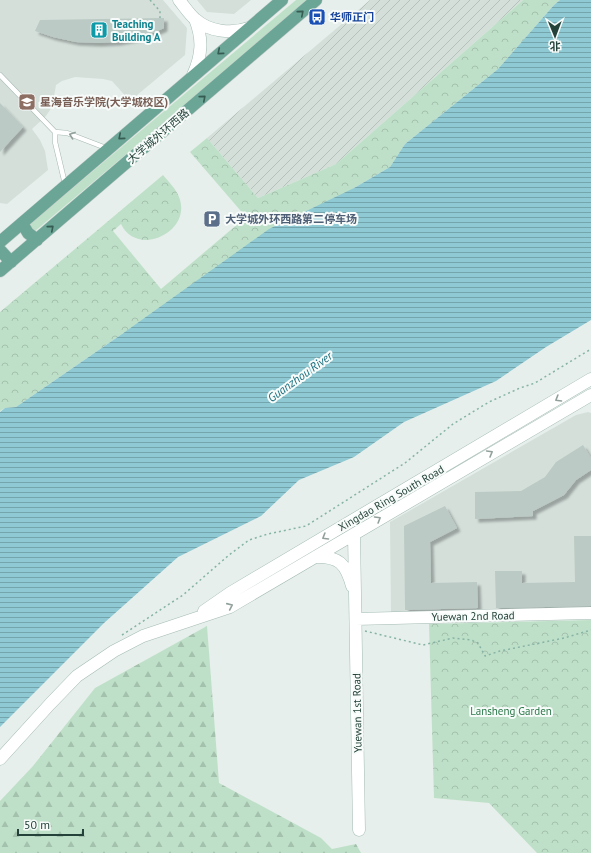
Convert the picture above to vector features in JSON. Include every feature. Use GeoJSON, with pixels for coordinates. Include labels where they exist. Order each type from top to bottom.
{"type":"FeatureCollection","features":[{"type":"Feature","properties":{"kind":"main road"},"geometry":{"type":"LineString","coordinates":[[179,0],[201,24],[214,29],[237,31],[249,28]]}},
{"type":"Feature","properties":{"kind":"main road","name":"大学城外环西路"},"geometry":{"type":"LineString","coordinates":[[0,242],[282,0]]}},
{"type":"Feature","properties":{"kind":"main road","name":"大学城外环西路"},"geometry":{"type":"LineString","coordinates":[[0,271],[316,0]]}},
{"type":"Feature","properties":{"kind":"main road"},"geometry":{"type":"LineString","coordinates":[[193,75],[199,58],[201,43],[199,30],[195,19]]}},
{"type":"Feature","properties":{"kind":"main road"},"geometry":{"type":"LineString","coordinates":[[22,223],[29,235],[37,240]]}},
{"type":"Feature","properties":{"kind":"main road"},"geometry":{"type":"LineString","coordinates":[[0,250],[11,262]]}},
{"type":"Feature","properties":{"kind":"main road","name":"Xingdao Ring South Road"},"geometry":{"type":"LineString","coordinates":[[193,619],[230,593],[591,379]]}},
{"type":"Feature","properties":{"kind":"main road","name":"Xingdao Ring South Road"},"geometry":{"type":"LineString","coordinates":[[0,759],[50,704],[78,676],[99,660],[143,636],[230,607],[591,395]]}},
{"type":"Feature","properties":{"kind":"main road"},"geometry":{"type":"LineString","coordinates":[[578,403],[591,404]]}},
{"type":"Feature","properties":{"kind":"main road","name":"Yuewan 1st Road"},"geometry":{"type":"LineString","coordinates":[[354,534],[359,830]]}},
{"type":"Feature","properties":{"kind":"main road","name":"Yuewan 1st Road"},"geometry":{"type":"LineString","coordinates":[[315,557],[331,558],[342,564],[347,572],[355,596]]}},
{"type":"Feature","properties":{"kind":"main road","name":"Yuewan 2nd Road"},"geometry":{"type":"LineString","coordinates":[[356,624],[591,613]]}},
{"type":"Feature","properties":{"kind":"lane"},"geometry":{"type":"LineString","coordinates":[[0,75],[54,132],[65,186]]}},
{"type":"Feature","properties":{"kind":"lane"},"geometry":{"type":"LineString","coordinates":[[54,132],[67,133],[108,149]]}},
{"type":"Feature","properties":{"kind":"path"},"geometry":{"type":"LineString","coordinates":[[150,0],[160,11],[160,18]]}},
{"type":"Feature","properties":{"kind":"path"},"geometry":{"type":"LineString","coordinates":[[117,639],[129,629],[183,595],[229,555],[249,540],[268,534],[306,526],[405,463],[453,424],[489,402],[535,383],[591,349]]}},
{"type":"Feature","properties":{"kind":"path"},"geometry":{"type":"LineString","coordinates":[[356,624],[423,645],[453,638],[471,640],[478,643],[485,656],[500,651],[564,638],[591,630]]}},
{"type":"Feature","properties":{"kind":"shaded area","name":"星海音乐学院(大学城校区)"},"geometry":{"type":"Polygon","coordinates":[[[0,0],[163,0],[187,28],[185,55],[130,101],[112,81],[103,79],[75,77],[62,81],[56,85],[50,110],[46,116],[32,129],[40,140],[45,151],[48,170],[7,204],[0,203],[0,0]]]}},
{"type":"Feature","properties":{"kind":"shaded area"},"geometry":{"type":"Polygon","coordinates":[[[197,0],[251,0],[234,14],[207,12],[197,0]]]}},
{"type":"Feature","properties":{"kind":"shaded area"},"geometry":{"type":"Polygon","coordinates":[[[370,0],[523,0],[336,164],[258,198],[207,138],[370,0]]]}},
{"type":"Feature","properties":{"kind":"shaded area"},"geometry":{"type":"Polygon","coordinates":[[[588,412],[591,413],[591,608],[391,613],[390,522],[576,415],[588,412]]]}},
{"type":"Feature","properties":{"kind":"green space"},"geometry":{"type":"Polygon","coordinates":[[[296,0],[309,0],[34,232],[30,224],[296,0]]]}},
{"type":"Feature","properties":{"kind":"green space"},"geometry":{"type":"Polygon","coordinates":[[[523,0],[560,0],[498,69],[405,144],[390,167],[354,188],[122,334],[16,407],[5,408],[0,411],[0,312],[163,175],[178,194],[181,210],[178,221],[171,230],[150,240],[139,239],[129,234],[121,224],[113,231],[161,289],[246,217],[190,152],[207,138],[258,198],[336,164],[523,0]]]}},
{"type":"Feature","properties":{"kind":"green space","name":"Lansheng Garden"},"geometry":{"type":"Polygon","coordinates":[[[591,620],[591,853],[537,853],[489,803],[434,798],[429,624],[591,620]]]}},
{"type":"Feature","properties":{"kind":"green space"},"geometry":{"type":"Polygon","coordinates":[[[207,626],[219,783],[321,838],[332,849],[356,844],[361,853],[0,853],[0,801],[33,766],[95,688],[207,626]]]}},
{"type":"Feature","properties":{"kind":"water","name":"Guanzhou River"},"geometry":{"type":"Polygon","coordinates":[[[560,0],[591,0],[591,320],[546,347],[496,381],[404,422],[354,457],[299,480],[261,516],[178,557],[104,623],[0,727],[0,412],[5,408],[16,407],[122,334],[269,229],[354,188],[390,167],[405,144],[498,69],[560,0]]]}},
{"type":"Feature","properties":{"kind":"building","name":"Teaching Building A"},"geometry":{"type":"Polygon","coordinates":[[[164,18],[164,28],[144,37],[117,42],[76,42],[35,31],[40,20],[164,18]]]}},
{"type":"Feature","properties":{"kind":"building"},"geometry":{"type":"Polygon","coordinates":[[[0,103],[23,127],[0,152],[0,103]]]}},
{"type":"Feature","properties":{"kind":"building"},"geometry":{"type":"Polygon","coordinates":[[[583,445],[591,458],[591,470],[576,480],[564,495],[533,511],[533,516],[475,519],[475,492],[521,491],[545,477],[556,462],[583,445]]]}},
{"type":"Feature","properties":{"kind":"building"},"geometry":{"type":"Polygon","coordinates":[[[445,506],[457,528],[430,542],[431,583],[477,582],[478,608],[405,610],[404,526],[445,506]]]}},
{"type":"Feature","properties":{"kind":"building"},"geometry":{"type":"Polygon","coordinates":[[[574,536],[591,536],[591,606],[496,608],[495,571],[522,571],[522,583],[575,582],[574,536]]]}},
{"type":"Feature","properties":{"kind":"place","name":"华师正门"},"geometry":{"type":"Point","coordinates":[317,17]}},
{"type":"Feature","properties":{"kind":"place","name":"Teaching Building A"},"geometry":{"type":"Point","coordinates":[99,30]}},
{"type":"Feature","properties":{"kind":"place","name":"星海音乐学院(大学城校区)"},"geometry":{"type":"Point","coordinates":[27,102]}},
{"type":"Feature","properties":{"kind":"place","name":"大学城外环西路第二停车场"},"geometry":{"type":"Point","coordinates":[212,219]}}]}
